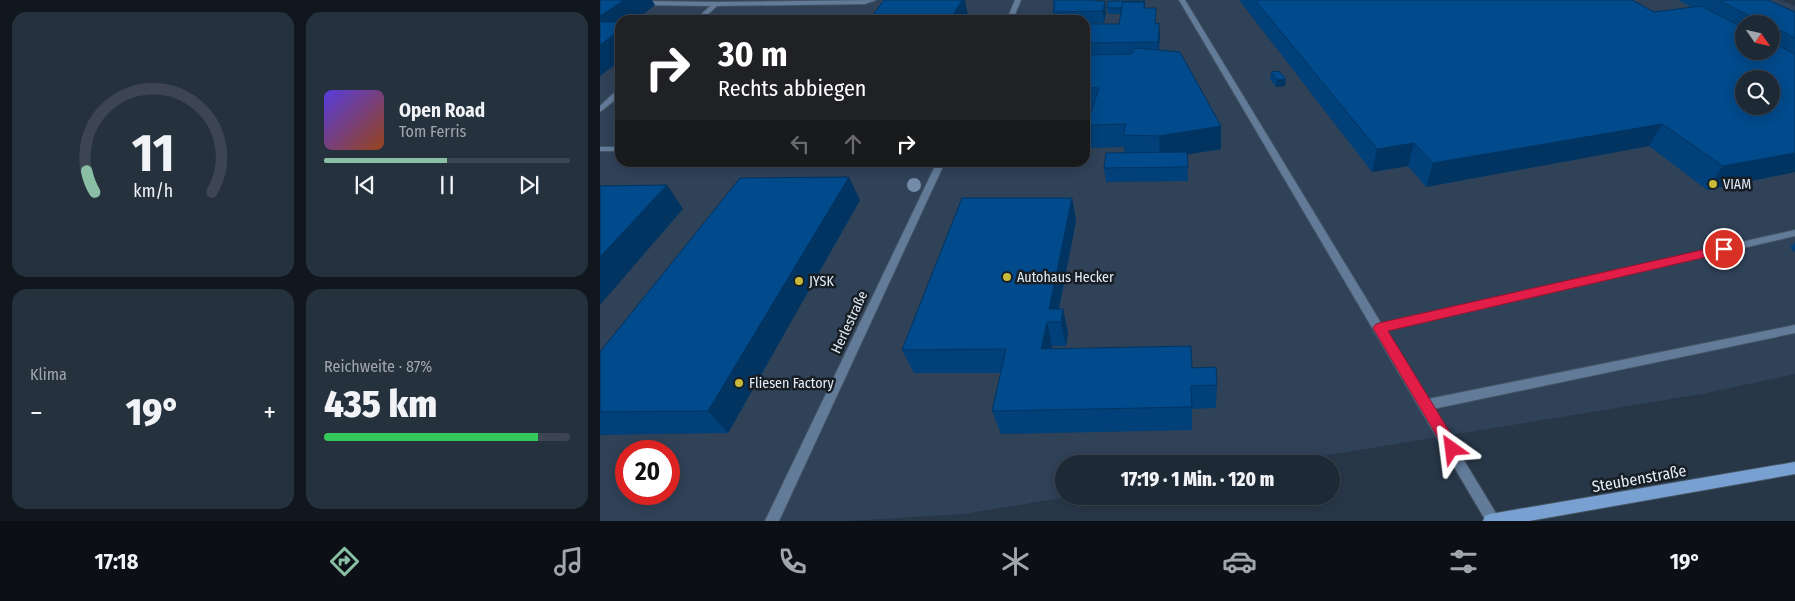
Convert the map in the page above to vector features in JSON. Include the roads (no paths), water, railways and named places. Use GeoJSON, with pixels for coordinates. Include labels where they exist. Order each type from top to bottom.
{"type":"FeatureCollection","features":[{"type":"Feature","properties":{"kind":"street"},"geometry":{"type":"LineString","coordinates":[[638,3],[715,4],[865,2],[873,0]]}},
{"type":"Feature","properties":{"kind":"street"},"geometry":{"type":"LineString","coordinates":[[1012,15],[1018,0]]}},
{"type":"Feature","properties":{"kind":"street"},"geometry":{"type":"LineString","coordinates":[[1182,0],[1425,405],[1491,521]]}},
{"type":"Feature","properties":{"kind":"street"},"geometry":{"type":"LineString","coordinates":[[703,15],[715,4]]}},
{"type":"Feature","properties":{"kind":"street"},"geometry":{"type":"LineString","coordinates":[[601,109],[615,96]]}},
{"type":"Feature","properties":{"kind":"street"},"geometry":{"type":"LineString","coordinates":[[600,149],[615,149]]}},
{"type":"Feature","properties":{"kind":"street","name":"Herlestraße"},"geometry":{"type":"LineString","coordinates":[[772,521],[939,167]]}},
{"type":"Feature","properties":{"kind":"street"},"geometry":{"type":"LineString","coordinates":[[1379,328],[1795,233]]}},
{"type":"Feature","properties":{"kind":"street"},"geometry":{"type":"LineString","coordinates":[[1425,405],[1795,329]]}},
{"type":"Feature","properties":{"kind":"street","name":"Steubenstraße"},"geometry":{"type":"LineString","coordinates":[[1491,521],[1795,468]]}},
{"type":"Feature","properties":{"kind":"place","name":"VIAM"},"geometry":{"type":"Point","coordinates":[1713,184]}},
{"type":"Feature","properties":{"kind":"place","name":"Autohaus Hecker"},"geometry":{"type":"Point","coordinates":[1007,277]}},
{"type":"Feature","properties":{"kind":"place","name":"JYSK"},"geometry":{"type":"Point","coordinates":[799,281]}},
{"type":"Feature","properties":{"kind":"place","name":"Fliesen Factory"},"geometry":{"type":"Point","coordinates":[739,383]}}]}
